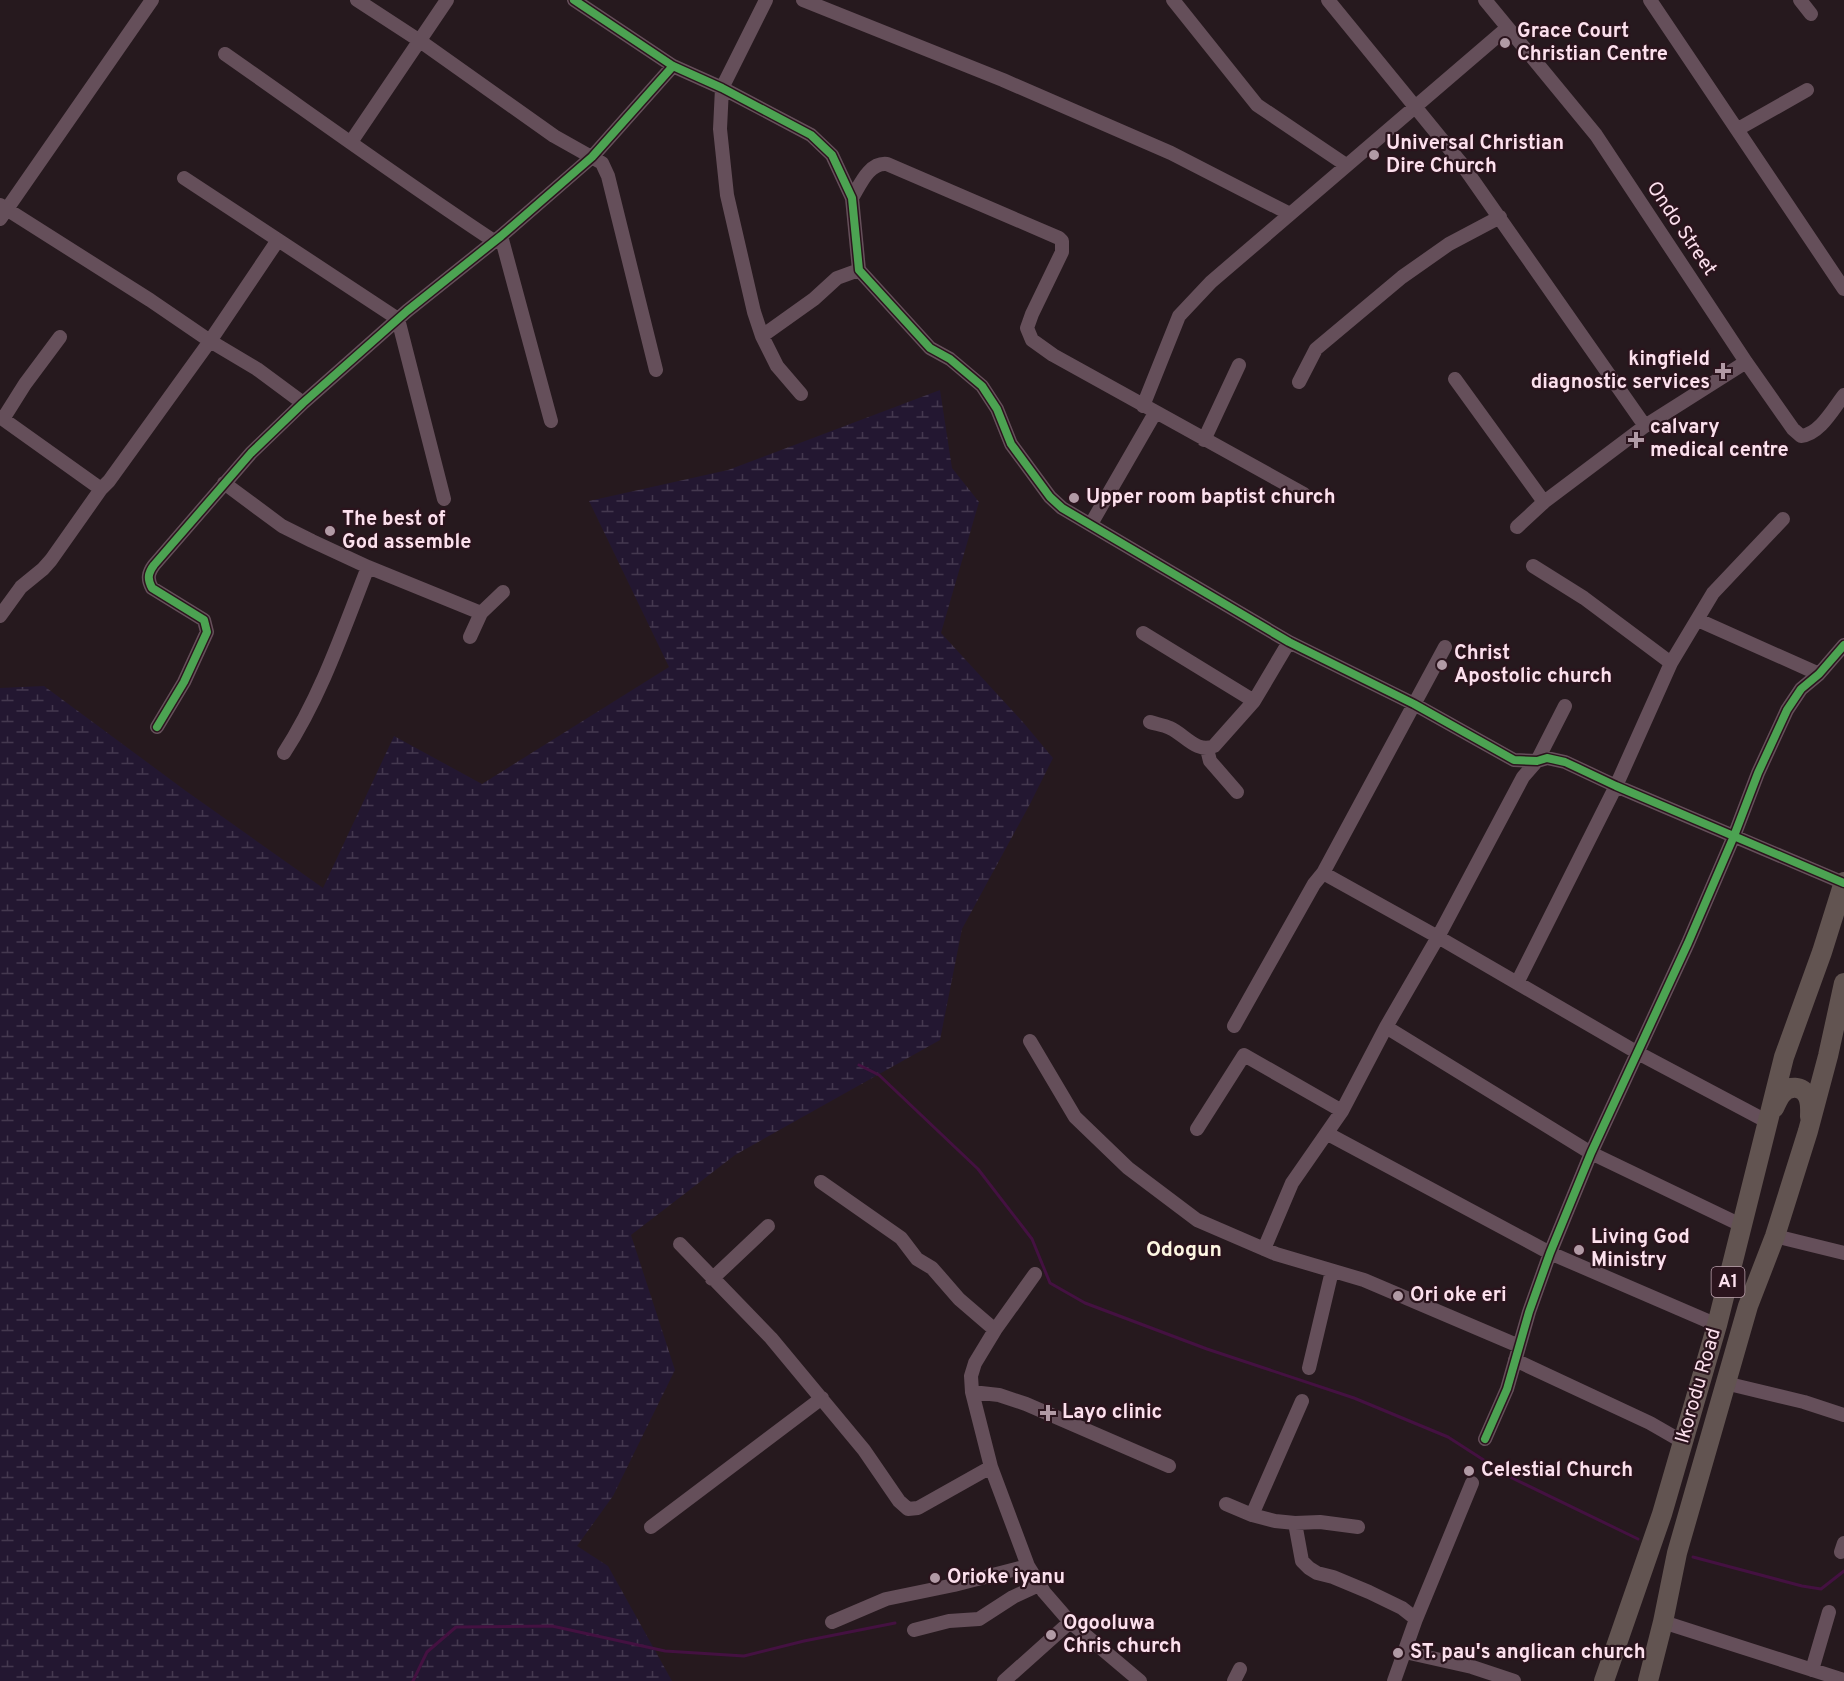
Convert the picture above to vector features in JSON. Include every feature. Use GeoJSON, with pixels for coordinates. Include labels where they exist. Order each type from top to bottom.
{"type":"FeatureCollection","features":[{"type":"Feature","properties":{"kind":"highway","name":"Ikorodu Road"},"geometry":{"type":"LineString","coordinates":[[1604,1681],[1662,1514],[1717,1325],[1784,1057],[1822,952],[1844,882]]}},
{"type":"Feature","properties":{"kind":"highway","name":"Ikorodu Road"},"geometry":{"type":"LineString","coordinates":[[1648,1681],[1677,1553],[1725,1383],[1808,1131],[1844,983]]}},
{"type":"Feature","properties":{"kind":"highway"},"geometry":{"type":"LineString","coordinates":[[1768,1122],[1780,1095],[1788,1088],[1796,1087],[1804,1090],[1811,1105],[1808,1131]]}},
{"type":"Feature","properties":{"kind":"street"},"geometry":{"type":"LineString","coordinates":[[152,0],[3,211],[150,300],[210,341],[257,369],[303,403]]}},
{"type":"Feature","properties":{"kind":"street"},"geometry":{"type":"LineString","coordinates":[[357,0],[420,41],[554,136],[602,163],[608,176],[656,370]]}},
{"type":"Feature","properties":{"kind":"street"},"geometry":{"type":"LineString","coordinates":[[351,142],[447,0]]}},
{"type":"Feature","properties":{"kind":"street"},"geometry":{"type":"LineString","coordinates":[[574,0],[673,66],[722,88],[811,135],[832,155],[852,198],[859,270],[930,348],[957,364],[982,386],[998,409],[1011,444],[1050,497],[1071,513],[1289,642],[1414,704],[1514,760],[1537,761],[1547,758],[1565,762],[1616,786],[1844,882]]}},
{"type":"Feature","properties":{"kind":"street"},"geometry":{"type":"LineString","coordinates":[[766,0],[722,88],[720,129],[727,195],[740,257],[762,336],[777,366],[801,394]]}},
{"type":"Feature","properties":{"kind":"street"},"geometry":{"type":"LineString","coordinates":[[803,0],[1003,80],[1160,149],[1290,214]]}},
{"type":"Feature","properties":{"kind":"street"},"geometry":{"type":"LineString","coordinates":[[1173,0],[1257,105],[1346,165]]}},
{"type":"Feature","properties":{"kind":"street"},"geometry":{"type":"LineString","coordinates":[[1328,0],[1461,163],[1645,426]]}},
{"type":"Feature","properties":{"kind":"street","name":"Ondo Street"},"geometry":{"type":"LineString","coordinates":[[1485,0],[1596,135],[1786,420],[1801,436],[1809,435],[1844,395]]}},
{"type":"Feature","properties":{"kind":"street"},"geometry":{"type":"LineString","coordinates":[[1650,0],[1844,289]]}},
{"type":"Feature","properties":{"kind":"street"},"geometry":{"type":"LineString","coordinates":[[1800,0],[1810,14]]}},
{"type":"Feature","properties":{"kind":"street"},"geometry":{"type":"LineString","coordinates":[[1091,524],[1149,410],[1179,316],[1211,282],[1507,28]]}},
{"type":"Feature","properties":{"kind":"street"},"geometry":{"type":"LineString","coordinates":[[225,54],[416,190],[497,238],[551,421]]}},
{"type":"Feature","properties":{"kind":"street"},"geometry":{"type":"LineString","coordinates":[[157,727],[184,682],[204,642],[207,627],[199,617],[152,588],[148,582],[148,576],[154,565],[240,464],[303,403],[398,319],[592,157],[673,66]]}},
{"type":"Feature","properties":{"kind":"street"},"geometry":{"type":"LineString","coordinates":[[1737,129],[1807,90]]}},
{"type":"Feature","properties":{"kind":"street"},"geometry":{"type":"LineString","coordinates":[[852,198],[875,165],[887,164],[1059,238],[1062,241],[1062,252],[1027,328],[1028,334],[1038,345],[1053,356],[1149,410],[1304,494]]}},
{"type":"Feature","properties":{"kind":"street"},"geometry":{"type":"LineString","coordinates":[[184,178],[398,319],[444,499]]}},
{"type":"Feature","properties":{"kind":"street"},"geometry":{"type":"LineString","coordinates":[[1299,382],[1316,349],[1402,277],[1449,244],[1500,217]]}},
{"type":"Feature","properties":{"kind":"street"},"geometry":{"type":"LineString","coordinates":[[0,616],[21,587],[51,560],[210,341],[278,240]]}},
{"type":"Feature","properties":{"kind":"street"},"geometry":{"type":"LineString","coordinates":[[762,336],[814,299],[837,278],[859,270]]}},
{"type":"Feature","properties":{"kind":"street"},"geometry":{"type":"LineString","coordinates":[[60,337],[2,418],[101,489]]}},
{"type":"Feature","properties":{"kind":"street"},"geometry":{"type":"LineString","coordinates":[[1517,526],[1544,502],[1645,426],[1746,362]]}},
{"type":"Feature","properties":{"kind":"street"},"geometry":{"type":"LineString","coordinates":[[1204,440],[1239,365]]}},
{"type":"Feature","properties":{"kind":"street"},"geometry":{"type":"LineString","coordinates":[[1455,379],[1544,502]]}},
{"type":"Feature","properties":{"kind":"street"},"geometry":{"type":"LineString","coordinates":[[224,483],[282,526],[368,567],[481,613]]}},
{"type":"Feature","properties":{"kind":"street"},"geometry":{"type":"LineString","coordinates":[[1517,983],[1616,786],[1671,663],[1713,593],[1783,519]]}},
{"type":"Feature","properties":{"kind":"street"},"geometry":{"type":"LineString","coordinates":[[1533,566],[1584,598],[1671,663]]}},
{"type":"Feature","properties":{"kind":"street"},"geometry":{"type":"LineString","coordinates":[[284,753],[303,723],[330,666],[368,567]]}},
{"type":"Feature","properties":{"kind":"street"},"geometry":{"type":"LineString","coordinates":[[470,637],[481,613],[503,592]]}},
{"type":"Feature","properties":{"kind":"street"},"geometry":{"type":"LineString","coordinates":[[1698,620],[1819,674]]}},
{"type":"Feature","properties":{"kind":"street"},"geometry":{"type":"LineString","coordinates":[[1143,633],[1254,701]]}},
{"type":"Feature","properties":{"kind":"street"},"geometry":{"type":"LineString","coordinates":[[1150,722],[1169,728],[1199,748],[1207,749],[1220,740],[1254,701],[1289,642]]}},
{"type":"Feature","properties":{"kind":"street"},"geometry":{"type":"LineString","coordinates":[[1485,1439],[1507,1389],[1550,1253],[1591,1154],[1734,836],[1758,773],[1787,710],[1801,689],[1819,674],[1844,645]]}},
{"type":"Feature","properties":{"kind":"street"},"geometry":{"type":"LineString","coordinates":[[1234,1026],[1314,884],[1323,873],[1445,648]]}},
{"type":"Feature","properties":{"kind":"street"},"geometry":{"type":"LineString","coordinates":[[1264,1249],[1292,1183],[1342,1111],[1523,777],[1537,761],[1565,706]]}},
{"type":"Feature","properties":{"kind":"street"},"geometry":{"type":"LineString","coordinates":[[1207,749],[1210,761],[1237,792]]}},
{"type":"Feature","properties":{"kind":"street"},"geometry":{"type":"LineString","coordinates":[[1323,873],[1638,1053],[1768,1122]]}},
{"type":"Feature","properties":{"kind":"street"},"geometry":{"type":"LineString","coordinates":[[1386,1027],[1591,1154],[1743,1226]]}},
{"type":"Feature","properties":{"kind":"street"},"geometry":{"type":"LineString","coordinates":[[1030,1041],[1075,1117],[1128,1168],[1197,1220],[1264,1249],[1364,1280],[1517,1353],[1683,1442]]}},
{"type":"Feature","properties":{"kind":"street"},"geometry":{"type":"LineString","coordinates":[[1197,1129],[1244,1055],[1342,1111]]}},
{"type":"Feature","properties":{"kind":"street"},"geometry":{"type":"LineString","coordinates":[[1328,1134],[1550,1253],[1717,1325]]}},
{"type":"Feature","properties":{"kind":"street"},"geometry":{"type":"LineString","coordinates":[[821,1182],[902,1238],[917,1259],[932,1268],[959,1299],[995,1330]]}},
{"type":"Feature","properties":{"kind":"street"},"geometry":{"type":"LineString","coordinates":[[712,1279],[768,1226]]}},
{"type":"Feature","properties":{"kind":"street"},"geometry":{"type":"LineString","coordinates":[[1775,1236],[1844,1254]]}},
{"type":"Feature","properties":{"kind":"street"},"geometry":{"type":"LineString","coordinates":[[680,1244],[771,1338],[822,1398],[864,1450],[898,1502],[908,1509],[918,1508],[991,1467]]}},
{"type":"Feature","properties":{"kind":"street"},"geometry":{"type":"LineString","coordinates":[[1308,1368],[1332,1271]]}},
{"type":"Feature","properties":{"kind":"street"},"geometry":{"type":"LineString","coordinates":[[1035,1274],[995,1330],[975,1363],[971,1376],[972,1392],[991,1467],[1029,1566],[1040,1585],[1070,1622],[1140,1681]]}},
{"type":"Feature","properties":{"kind":"street"},"geometry":{"type":"LineString","coordinates":[[1725,1383],[1803,1402],[1844,1415]]}},
{"type":"Feature","properties":{"kind":"street"},"geometry":{"type":"LineString","coordinates":[[972,1392],[999,1395],[1026,1404],[1169,1466]]}},
{"type":"Feature","properties":{"kind":"street"},"geometry":{"type":"LineString","coordinates":[[651,1527],[822,1398]]}},
{"type":"Feature","properties":{"kind":"street"},"geometry":{"type":"LineString","coordinates":[[1252,1515],[1302,1401]]}},
{"type":"Feature","properties":{"kind":"street"},"geometry":{"type":"LineString","coordinates":[[1394,1681],[1416,1619],[1472,1483]]}},
{"type":"Feature","properties":{"kind":"street"},"geometry":{"type":"LineString","coordinates":[[1226,1504],[1252,1515],[1275,1521],[1320,1522],[1358,1527]]}},
{"type":"Feature","properties":{"kind":"street"},"geometry":{"type":"LineString","coordinates":[[1295,1523],[1302,1561],[1309,1568],[1369,1592],[1402,1608],[1416,1619]]}},
{"type":"Feature","properties":{"kind":"street"},"geometry":{"type":"LineString","coordinates":[[832,1622],[886,1599],[1029,1566]]}},
{"type":"Feature","properties":{"kind":"street"},"geometry":{"type":"LineString","coordinates":[[914,1630],[949,1621],[979,1619],[1013,1597],[1040,1585]]}},
{"type":"Feature","properties":{"kind":"street"},"geometry":{"type":"LineString","coordinates":[[1817,1674],[1829,1612]]}},
{"type":"Feature","properties":{"kind":"street"},"geometry":{"type":"LineString","coordinates":[[1004,1681],[1070,1622]]}},
{"type":"Feature","properties":{"kind":"street"},"geometry":{"type":"LineString","coordinates":[[1663,1622],[1817,1674],[1844,1680]]}},
{"type":"Feature","properties":{"kind":"street"},"geometry":{"type":"LineString","coordinates":[[1405,1652],[1472,1667],[1514,1681]]}},
{"type":"Feature","properties":{"kind":"green space"},"geometry":{"type":"Polygon","coordinates":[[[940,390],[952,468],[979,502],[941,633],[1053,758],[962,929],[940,1040],[735,1155],[631,1235],[675,1370],[613,1496],[577,1546],[608,1566],[672,1681],[0,1681],[0,688],[44,686],[323,888],[394,736],[482,784],[669,667],[589,501],[728,470],[940,390]]]}},
{"type":"Feature","properties":{"kind":"waterway"},"geometry":{"type":"LineString","coordinates":[[859,1065],[879,1075],[978,1169],[1032,1239],[1050,1283],[1085,1303],[1207,1349],[1354,1398],[1448,1437],[1510,1477],[1638,1539]]}},
{"type":"Feature","properties":{"kind":"waterway"},"geometry":{"type":"LineString","coordinates":[[1693,1557],[1821,1589],[1844,1571]]}},
{"type":"Feature","properties":{"kind":"waterway"},"geometry":{"type":"LineString","coordinates":[[413,1681],[427,1652],[456,1627],[552,1626],[665,1651],[744,1656],[804,1641],[895,1623]]}},
{"type":"Feature","properties":{"kind":"cycle path"},"geometry":{"type":"LineString","coordinates":[[574,0],[673,66],[722,88],[811,135],[832,155],[852,198],[859,270],[930,348],[950,359],[982,386],[997,409],[1011,444],[1050,497],[1062,508],[1289,642],[1414,704],[1514,760],[1537,761],[1547,758],[1565,762],[1844,883]]}},
{"type":"Feature","properties":{"kind":"cycle path"},"geometry":{"type":"LineString","coordinates":[[157,727],[184,682],[207,632],[204,620],[152,588],[149,576],[154,565],[251,453],[303,403],[407,311],[501,236],[592,157],[673,66]]}},
{"type":"Feature","properties":{"kind":"cycle path"},"geometry":{"type":"LineString","coordinates":[[1485,1439],[1507,1389],[1529,1312],[1550,1253],[1591,1153],[1688,943],[1758,773],[1787,710],[1801,689],[1819,674],[1844,645]]}},
{"type":"Feature","properties":{"kind":"place","name":"Grace Court Christian Centre"},"geometry":{"type":"Point","coordinates":[1505,43]}},
{"type":"Feature","properties":{"kind":"place","name":"Universal Christian Dire Church"},"geometry":{"type":"Point","coordinates":[1374,155]}},
{"type":"Feature","properties":{"kind":"place","name":"kingfield diagnostic services"},"geometry":{"type":"Point","coordinates":[1723,371]}},
{"type":"Feature","properties":{"kind":"place","name":"calvary medical centre"},"geometry":{"type":"Point","coordinates":[1636,440]}},
{"type":"Feature","properties":{"kind":"place","name":"Upper room baptist church"},"geometry":{"type":"Point","coordinates":[1074,498]}},
{"type":"Feature","properties":{"kind":"place","name":"The best of God assemble"},"geometry":{"type":"Point","coordinates":[330,531]}},
{"type":"Feature","properties":{"kind":"place","name":"Christ Apostolic church"},"geometry":{"type":"Point","coordinates":[1442,665]}},
{"type":"Feature","properties":{"kind":"place","name":"Living God Ministry"},"geometry":{"type":"Point","coordinates":[1579,1250]}},
{"type":"Feature","properties":{"kind":"place","name":"Ori oke eri"},"geometry":{"type":"Point","coordinates":[1398,1296]}},
{"type":"Feature","properties":{"kind":"place","name":"Layo clinic"},"geometry":{"type":"Point","coordinates":[1048,1413]}},
{"type":"Feature","properties":{"kind":"place","name":"Celestial Church"},"geometry":{"type":"Point","coordinates":[1469,1471]}},
{"type":"Feature","properties":{"kind":"place","name":"Orioke iyanu"},"geometry":{"type":"Point","coordinates":[935,1578]}},
{"type":"Feature","properties":{"kind":"place","name":"Ogooluwa Chris church"},"geometry":{"type":"Point","coordinates":[1051,1635]}},
{"type":"Feature","properties":{"kind":"place","name":"ST. pau's anglican church"},"geometry":{"type":"Point","coordinates":[1398,1653]}},
{"type":"Feature","properties":{"kind":"district","name":"Odogun"},"geometry":{"type":"Point","coordinates":[1184,1250]}}]}
